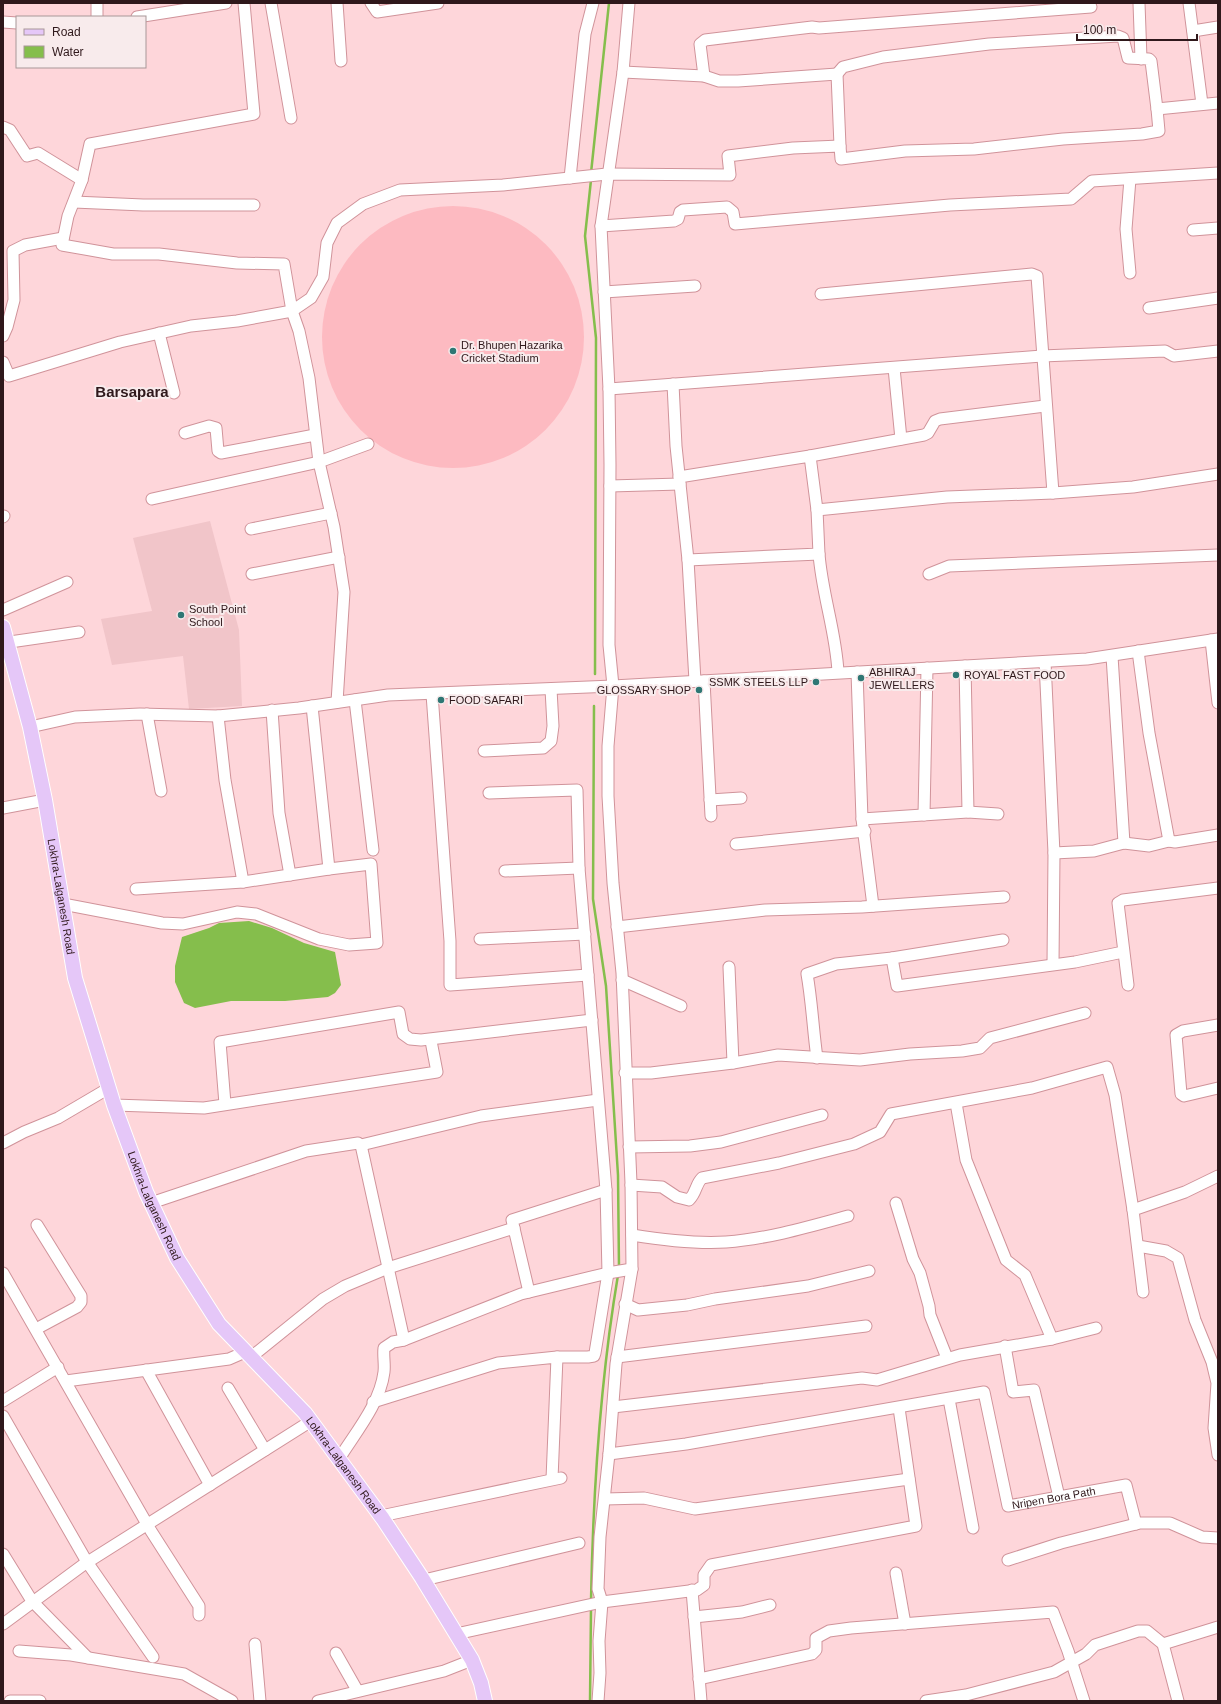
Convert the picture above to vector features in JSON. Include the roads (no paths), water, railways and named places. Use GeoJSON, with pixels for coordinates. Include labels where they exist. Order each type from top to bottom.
{"type":"FeatureCollection","features":[{"type":"Feature","properties":{"kind":"main road","name":"Lokhra-Lalganesh Road"},"geometry":{"type":"LineString","coordinates":[[3,626],[5,643],[30,727],[45,800],[75,978],[114,1105],[151,1203],[177,1258],[204,1303],[219,1324],[311,1421],[380,1516],[424,1580],[472,1660],[482,1683],[485,1701]]}},
{"type":"Feature","properties":{"kind":"street"},"geometry":{"type":"LineString","coordinates":[[97,3],[97,16]]}},
{"type":"Feature","properties":{"kind":"street"},"geometry":{"type":"LineString","coordinates":[[143,16],[226,3]]}},
{"type":"Feature","properties":{"kind":"street"},"geometry":{"type":"LineString","coordinates":[[244,3],[254,114],[90,144],[82,180],[68,216],[62,245],[113,254],[160,254],[237,263],[284,264],[292,311],[300,331],[309,378],[319,462],[331,513],[344,595],[337,702]]}},
{"type":"Feature","properties":{"kind":"street"},"geometry":{"type":"LineString","coordinates":[[271,3],[291,118]]}},
{"type":"Feature","properties":{"kind":"street"},"geometry":{"type":"LineString","coordinates":[[337,3],[341,61]]}},
{"type":"Feature","properties":{"kind":"street"},"geometry":{"type":"LineString","coordinates":[[371,3],[377,12],[438,3]]}},
{"type":"Feature","properties":{"kind":"street"},"geometry":{"type":"LineString","coordinates":[[570,178],[585,34],[593,3]]}},
{"type":"Feature","properties":{"kind":"street"},"geometry":{"type":"LineString","coordinates":[[598,1701],[600,1673],[599,1641],[595,1603],[599,1582],[600,1537],[610,1454],[617,1357],[626,1304],[632,1235],[622,980],[613,883],[608,796],[608,746],[612,686],[609,645],[609,389],[601,226],[607,174],[623,72],[628,3]]}},
{"type":"Feature","properties":{"kind":"street"},"geometry":{"type":"LineString","coordinates":[[1139,3],[1141,59]]}},
{"type":"Feature","properties":{"kind":"street"},"geometry":{"type":"LineString","coordinates":[[1189,3],[1202,104]]}},
{"type":"Feature","properties":{"kind":"street"},"geometry":{"type":"LineString","coordinates":[[704,76],[700,44],[705,40],[812,27],[819,28],[1091,7]]}},
{"type":"Feature","properties":{"kind":"street"},"geometry":{"type":"LineString","coordinates":[[3,22],[16,22]]}},
{"type":"Feature","properties":{"kind":"street"},"geometry":{"type":"LineString","coordinates":[[1193,31],[1218,27]]}},
{"type":"Feature","properties":{"kind":"street"},"geometry":{"type":"LineString","coordinates":[[1118,36],[1124,38],[1128,58],[1141,59],[1149,58],[1151,61],[1159,130],[1142,134],[1064,139],[974,149],[905,151],[841,159],[837,74],[842,67],[883,57],[989,44],[1118,36]]}},
{"type":"Feature","properties":{"kind":"street"},"geometry":{"type":"LineString","coordinates":[[623,72],[704,76],[719,81],[738,82],[837,74]]}},
{"type":"Feature","properties":{"kind":"street"},"geometry":{"type":"LineString","coordinates":[[1157,109],[1218,103]]}},
{"type":"Feature","properties":{"kind":"street"},"geometry":{"type":"LineString","coordinates":[[3,128],[10,130],[27,156],[38,153],[82,180]]}},
{"type":"Feature","properties":{"kind":"street"},"geometry":{"type":"LineString","coordinates":[[3,362],[9,376],[120,342],[159,333],[191,326],[237,321],[292,311],[311,298],[323,278],[327,243],[337,223],[362,204],[400,190],[503,185],[607,174],[730,175],[728,156],[793,148],[840,146]]}},
{"type":"Feature","properties":{"kind":"street"},"geometry":{"type":"LineString","coordinates":[[601,226],[674,221],[678,219],[680,212],[683,210],[727,207],[733,212],[736,224],[950,205],[1071,199],[1092,181],[1218,173]]}},
{"type":"Feature","properties":{"kind":"street"},"geometry":{"type":"LineString","coordinates":[[1130,179],[1126,229],[1130,273]]}},
{"type":"Feature","properties":{"kind":"street"},"geometry":{"type":"LineString","coordinates":[[74,202],[143,205],[254,205]]}},
{"type":"Feature","properties":{"kind":"street"},"geometry":{"type":"LineString","coordinates":[[1192,230],[1218,228]]}},
{"type":"Feature","properties":{"kind":"street"},"geometry":{"type":"LineString","coordinates":[[3,336],[14,300],[8,249],[63,238]]}},
{"type":"Feature","properties":{"kind":"street"},"geometry":{"type":"LineString","coordinates":[[821,294],[1032,274],[1037,276],[1039,282],[1045,406],[1053,493]]}},
{"type":"Feature","properties":{"kind":"street"},"geometry":{"type":"LineString","coordinates":[[604,292],[695,286]]}},
{"type":"Feature","properties":{"kind":"street"},"geometry":{"type":"LineString","coordinates":[[1149,308],[1218,298]]}},
{"type":"Feature","properties":{"kind":"street"},"geometry":{"type":"LineString","coordinates":[[159,333],[174,393]]}},
{"type":"Feature","properties":{"kind":"street"},"geometry":{"type":"LineString","coordinates":[[609,389],[1042,356],[1165,351],[1174,356],[1218,351]]}},
{"type":"Feature","properties":{"kind":"street"},"geometry":{"type":"LineString","coordinates":[[894,368],[900,439]]}},
{"type":"Feature","properties":{"kind":"street"},"geometry":{"type":"LineString","coordinates":[[673,384],[680,481],[711,816]]}},
{"type":"Feature","properties":{"kind":"street"},"geometry":{"type":"LineString","coordinates":[[610,486],[680,481],[924,435],[928,432],[935,421],[940,419],[1045,406]]}},
{"type":"Feature","properties":{"kind":"street"},"geometry":{"type":"LineString","coordinates":[[185,433],[208,426],[216,428],[218,451],[221,453],[315,435]]}},
{"type":"Feature","properties":{"kind":"street"},"geometry":{"type":"LineString","coordinates":[[152,498],[319,462],[368,444]]}},
{"type":"Feature","properties":{"kind":"street"},"geometry":{"type":"LineString","coordinates":[[810,456],[817,510],[819,554],[823,589],[835,640],[838,672]]}},
{"type":"Feature","properties":{"kind":"street"},"geometry":{"type":"LineString","coordinates":[[817,510],[947,497],[1053,493],[1133,487],[1218,474]]}},
{"type":"Feature","properties":{"kind":"street"},"geometry":{"type":"LineString","coordinates":[[251,529],[331,513]]}},
{"type":"Feature","properties":{"kind":"street"},"geometry":{"type":"LineString","coordinates":[[688,560],[819,554]]}},
{"type":"Feature","properties":{"kind":"street"},"geometry":{"type":"LineString","coordinates":[[929,574],[949,566],[1218,555]]}},
{"type":"Feature","properties":{"kind":"street"},"geometry":{"type":"LineString","coordinates":[[252,574],[339,557]]}},
{"type":"Feature","properties":{"kind":"street"},"geometry":{"type":"LineString","coordinates":[[3,610],[67,582]]}},
{"type":"Feature","properties":{"kind":"street"},"geometry":{"type":"LineString","coordinates":[[5,643],[78,632]]}},
{"type":"Feature","properties":{"kind":"street"},"geometry":{"type":"LineString","coordinates":[[30,727],[75,717],[147,714],[218,716],[312,706],[388,695],[612,686],[1087,659],[1215,640],[1218,703]]}},
{"type":"Feature","properties":{"kind":"street"},"geometry":{"type":"LineString","coordinates":[[1138,652],[1149,733],[1169,841]]}},
{"type":"Feature","properties":{"kind":"street"},"geometry":{"type":"LineString","coordinates":[[1112,656],[1124,843]]}},
{"type":"Feature","properties":{"kind":"street"},"geometry":{"type":"LineString","coordinates":[[1045,662],[1054,853],[1053,964]]}},
{"type":"Feature","properties":{"kind":"street"},"geometry":{"type":"LineString","coordinates":[[965,666],[968,812]]}},
{"type":"Feature","properties":{"kind":"street"},"geometry":{"type":"LineString","coordinates":[[924,815],[927,668]]}},
{"type":"Feature","properties":{"kind":"street"},"geometry":{"type":"LineString","coordinates":[[857,672],[862,820],[865,831],[873,906]]}},
{"type":"Feature","properties":{"kind":"street"},"geometry":{"type":"LineString","coordinates":[[484,751],[543,748],[551,741],[553,726],[551,689]]}},
{"type":"Feature","properties":{"kind":"street"},"geometry":{"type":"LineString","coordinates":[[432,694],[450,941],[450,985],[588,975]]}},
{"type":"Feature","properties":{"kind":"street"},"geometry":{"type":"LineString","coordinates":[[355,700],[373,850]]}},
{"type":"Feature","properties":{"kind":"street"},"geometry":{"type":"LineString","coordinates":[[312,706],[329,869]]}},
{"type":"Feature","properties":{"kind":"street"},"geometry":{"type":"LineString","coordinates":[[272,710],[279,813],[290,875]]}},
{"type":"Feature","properties":{"kind":"street"},"geometry":{"type":"LineString","coordinates":[[147,714],[161,791]]}},
{"type":"Feature","properties":{"kind":"street"},"geometry":{"type":"LineString","coordinates":[[218,716],[221,749],[243,882]]}},
{"type":"Feature","properties":{"kind":"street"},"geometry":{"type":"LineString","coordinates":[[373,1402],[498,1363],[557,1357],[588,1358],[594,1356],[609,1273],[606,1190],[579,868],[577,790],[489,794]]}},
{"type":"Feature","properties":{"kind":"street"},"geometry":{"type":"LineString","coordinates":[[710,800],[741,798]]}},
{"type":"Feature","properties":{"kind":"street"},"geometry":{"type":"LineString","coordinates":[[3,808],[45,800]]}},
{"type":"Feature","properties":{"kind":"street"},"geometry":{"type":"LineString","coordinates":[[862,820],[968,812],[998,814]]}},
{"type":"Feature","properties":{"kind":"street"},"geometry":{"type":"LineString","coordinates":[[736,844],[865,831]]}},
{"type":"Feature","properties":{"kind":"street"},"geometry":{"type":"LineString","coordinates":[[1054,853],[1094,851],[1124,843],[1149,846],[1169,841],[1175,842],[1218,835]]}},
{"type":"Feature","properties":{"kind":"street"},"geometry":{"type":"LineString","coordinates":[[63,904],[162,923],[183,924],[237,912],[256,914],[319,940],[349,945],[377,943],[371,864],[243,882],[136,889]]}},
{"type":"Feature","properties":{"kind":"street"},"geometry":{"type":"LineString","coordinates":[[505,871],[579,868]]}},
{"type":"Feature","properties":{"kind":"street"},"geometry":{"type":"LineString","coordinates":[[1128,985],[1118,903],[1123,900],[1218,888]]}},
{"type":"Feature","properties":{"kind":"street"},"geometry":{"type":"LineString","coordinates":[[617,927],[765,910],[873,906],[1004,897]]}},
{"type":"Feature","properties":{"kind":"street"},"geometry":{"type":"LineString","coordinates":[[480,939],[585,934]]}},
{"type":"Feature","properties":{"kind":"street"},"geometry":{"type":"LineString","coordinates":[[817,1058],[810,1006],[811,996],[807,974],[836,964],[892,958],[1003,940]]}},
{"type":"Feature","properties":{"kind":"street"},"geometry":{"type":"LineString","coordinates":[[892,958],[897,986],[1075,962],[1124,952]]}},
{"type":"Feature","properties":{"kind":"street"},"geometry":{"type":"LineString","coordinates":[[729,967],[733,1063]]}},
{"type":"Feature","properties":{"kind":"street"},"geometry":{"type":"LineString","coordinates":[[622,980],[681,1006]]}},
{"type":"Feature","properties":{"kind":"street"},"geometry":{"type":"LineString","coordinates":[[225,1104],[220,1042],[398,1012],[403,1034],[410,1039],[431,1041],[592,1020]]}},
{"type":"Feature","properties":{"kind":"street"},"geometry":{"type":"LineString","coordinates":[[625,1073],[651,1073],[733,1063],[778,1055],[860,1060],[910,1054],[962,1051],[980,1048],[990,1038],[1085,1013]]}},
{"type":"Feature","properties":{"kind":"street"},"geometry":{"type":"LineString","coordinates":[[1218,1025],[1183,1031],[1176,1035],[1181,1094],[1184,1096],[1218,1088]]}},
{"type":"Feature","properties":{"kind":"street"},"geometry":{"type":"LineString","coordinates":[[114,1105],[204,1108],[437,1072],[431,1041]]}},
{"type":"Feature","properties":{"kind":"street"},"geometry":{"type":"LineString","coordinates":[[631,1185],[662,1187],[677,1197],[689,1200],[695,1194],[697,1182],[702,1178],[779,1163],[854,1144],[880,1132],[891,1114],[1032,1088],[1106,1067],[1115,1095],[1133,1210],[1143,1292]]}},
{"type":"Feature","properties":{"kind":"street"},"geometry":{"type":"LineString","coordinates":[[3,1143],[24,1132],[58,1118],[109,1088]]}},
{"type":"Feature","properties":{"kind":"street"},"geometry":{"type":"LineString","coordinates":[[151,1203],[306,1151],[358,1143],[361,1145],[481,1116],[598,1100]]}},
{"type":"Feature","properties":{"kind":"street"},"geometry":{"type":"LineString","coordinates":[[956,1103],[966,1160],[1006,1260],[1024,1275],[1052,1339]]}},
{"type":"Feature","properties":{"kind":"street"},"geometry":{"type":"LineString","coordinates":[[629,1147],[690,1146],[721,1142],[822,1116]]}},
{"type":"Feature","properties":{"kind":"street"},"geometry":{"type":"LineString","coordinates":[[361,1145],[404,1340]]}},
{"type":"Feature","properties":{"kind":"street"},"geometry":{"type":"LineString","coordinates":[[1133,1210],[1184,1192],[1218,1176]]}},
{"type":"Feature","properties":{"kind":"street"},"geometry":{"type":"LineString","coordinates":[[529,1292],[512,1220],[606,1190]]}},
{"type":"Feature","properties":{"kind":"street"},"geometry":{"type":"LineString","coordinates":[[896,1203],[913,1259],[920,1273],[930,1314],[947,1358]]}},
{"type":"Feature","properties":{"kind":"street"},"geometry":{"type":"LineString","coordinates":[[632,1235],[684,1242],[725,1242],[778,1233],[848,1216]]}},
{"type":"Feature","properties":{"kind":"street"},"geometry":{"type":"LineString","coordinates":[[36,1329],[77,1307],[81,1302],[81,1296],[37,1225]]}},
{"type":"Feature","properties":{"kind":"street"},"geometry":{"type":"LineString","coordinates":[[66,1380],[229,1359],[248,1355],[323,1299],[346,1286],[388,1268],[514,1228]]}},
{"type":"Feature","properties":{"kind":"street"},"geometry":{"type":"LineString","coordinates":[[1138,1246],[1166,1251],[1178,1258],[1195,1320],[1212,1362],[1217,1383],[1214,1428],[1218,1455]]}},
{"type":"Feature","properties":{"kind":"street"},"geometry":{"type":"LineString","coordinates":[[339,1459],[381,1386],[384,1371],[384,1348],[393,1342],[404,1340],[529,1292],[628,1270]]}},
{"type":"Feature","properties":{"kind":"street"},"geometry":{"type":"LineString","coordinates":[[626,1304],[638,1310],[687,1305],[715,1299],[808,1286],[869,1271]]}},
{"type":"Feature","properties":{"kind":"street"},"geometry":{"type":"LineString","coordinates":[[3,1273],[66,1380],[148,1525],[199,1606],[199,1615]]}},
{"type":"Feature","properties":{"kind":"street"},"geometry":{"type":"LineString","coordinates":[[617,1357],[866,1326]]}},
{"type":"Feature","properties":{"kind":"street"},"geometry":{"type":"LineString","coordinates":[[613,1407],[862,1378],[877,1380],[947,1358],[1005,1346],[1052,1339],[1096,1328]]}},
{"type":"Feature","properties":{"kind":"street"},"geometry":{"type":"LineString","coordinates":[[1005,1346],[1014,1392],[1034,1390],[1059,1497]]}},
{"type":"Feature","properties":{"kind":"street"},"geometry":{"type":"LineString","coordinates":[[380,1516],[557,1478],[557,1357]]}},
{"type":"Feature","properties":{"kind":"street"},"geometry":{"type":"LineString","coordinates":[[3,1401],[58,1367]]}},
{"type":"Feature","properties":{"kind":"street"},"geometry":{"type":"LineString","coordinates":[[146,1370],[210,1485]]}},
{"type":"Feature","properties":{"kind":"street"},"geometry":{"type":"LineString","coordinates":[[228,1388],[265,1450]]}},
{"type":"Feature","properties":{"kind":"street","name":"Nripen Bora Path"},"geometry":{"type":"LineString","coordinates":[[949,1399],[984,1392],[1008,1506],[1126,1485],[1136,1524]]}},
{"type":"Feature","properties":{"kind":"street"},"geometry":{"type":"LineString","coordinates":[[610,1454],[686,1444],[949,1399],[973,1528]]}},
{"type":"Feature","properties":{"kind":"street"},"geometry":{"type":"LineString","coordinates":[[456,1634],[595,1603],[697,1590],[704,1584],[704,1576],[711,1565],[916,1526],[899,1408]]}},
{"type":"Feature","properties":{"kind":"street"},"geometry":{"type":"LineString","coordinates":[[3,1416],[87,1562],[153,1657]]}},
{"type":"Feature","properties":{"kind":"street"},"geometry":{"type":"LineString","coordinates":[[3,1624],[32,1601],[87,1562],[311,1421]]}},
{"type":"Feature","properties":{"kind":"street"},"geometry":{"type":"LineString","coordinates":[[605,1499],[644,1498],[659,1500],[695,1509],[909,1479]]}},
{"type":"Feature","properties":{"kind":"street"},"geometry":{"type":"LineString","coordinates":[[1008,1560],[1061,1543],[1136,1524],[1170,1523],[1202,1537],[1218,1538]]}},
{"type":"Feature","properties":{"kind":"street"},"geometry":{"type":"LineString","coordinates":[[424,1580],[578,1544]]}},
{"type":"Feature","properties":{"kind":"street"},"geometry":{"type":"LineString","coordinates":[[3,1554],[32,1601],[88,1658]]}},
{"type":"Feature","properties":{"kind":"street"},"geometry":{"type":"LineString","coordinates":[[896,1573],[905,1624]]}},
{"type":"Feature","properties":{"kind":"street"},"geometry":{"type":"LineString","coordinates":[[692,1590],[701,1701]]}},
{"type":"Feature","properties":{"kind":"street"},"geometry":{"type":"LineString","coordinates":[[694,1617],[742,1612],[770,1605]]}},
{"type":"Feature","properties":{"kind":"street"},"geometry":{"type":"LineString","coordinates":[[699,1679],[812,1654],[816,1650],[816,1638],[829,1631],[1053,1612],[1084,1701]]}},
{"type":"Feature","properties":{"kind":"street"},"geometry":{"type":"LineString","coordinates":[[1163,1644],[1218,1627]]}},
{"type":"Feature","properties":{"kind":"street"},"geometry":{"type":"LineString","coordinates":[[926,1701],[966,1694],[1054,1672],[1086,1654],[1095,1645],[1138,1631],[1147,1631],[1163,1644],[1178,1701]]}},
{"type":"Feature","properties":{"kind":"street"},"geometry":{"type":"LineString","coordinates":[[255,1644],[260,1701]]}},
{"type":"Feature","properties":{"kind":"street"},"geometry":{"type":"LineString","coordinates":[[20,1650],[88,1658],[184,1674],[232,1701]]}},
{"type":"Feature","properties":{"kind":"street"},"geometry":{"type":"LineString","coordinates":[[336,1653],[357,1690]]}},
{"type":"Feature","properties":{"kind":"street"},"geometry":{"type":"LineString","coordinates":[[318,1701],[357,1690],[444,1671],[472,1660]]}},
{"type":"Feature","properties":{"kind":"street"},"geometry":{"type":"LineString","coordinates":[[10,1701],[40,1701]]}},
{"type":"Feature","properties":{"kind":"water"},"geometry":{"type":"Polygon","coordinates":[[[249,921],[272,928],[304,943],[335,952],[341,985],[335,993],[328,997],[285,1001],[231,1001],[195,1008],[184,1003],[175,982],[175,966],[182,937],[219,923],[249,921]]]}},
{"type":"Feature","properties":{"kind":"waterway"},"geometry":{"type":"LineString","coordinates":[[591,173],[609,3]]}},
{"type":"Feature","properties":{"kind":"waterway"},"geometry":{"type":"LineString","coordinates":[[591,180],[585,236],[596,338],[595,674]]}},
{"type":"Feature","properties":{"kind":"waterway"},"geometry":{"type":"LineString","coordinates":[[594,706],[593,899],[606,986],[618,1175],[619,1268]]}},
{"type":"Feature","properties":{"kind":"waterway"},"geometry":{"type":"LineString","coordinates":[[591,1601],[598,1437],[606,1356],[618,1275]]}},
{"type":"Feature","properties":{"kind":"waterway"},"geometry":{"type":"LineString","coordinates":[[590,1701],[591,1608]]}},
{"type":"Feature","properties":{"kind":"place","name":"Dr. Bhupen Hazarika Cricket Stadium"},"geometry":{"type":"Point","coordinates":[453,351]}},
{"type":"Feature","properties":{"kind":"place","name":"South Point School"},"geometry":{"type":"Point","coordinates":[181,615]}},
{"type":"Feature","properties":{"kind":"place","name":"ROYAL FAST FOOD"},"geometry":{"type":"Point","coordinates":[956,675]}},
{"type":"Feature","properties":{"kind":"place","name":"ABHIRAJ JEWELLERS"},"geometry":{"type":"Point","coordinates":[861,678]}},
{"type":"Feature","properties":{"kind":"place","name":"SSMK STEELS LLP"},"geometry":{"type":"Point","coordinates":[816,682]}},
{"type":"Feature","properties":{"kind":"place","name":"GLOSSARY SHOP"},"geometry":{"type":"Point","coordinates":[699,690]}},
{"type":"Feature","properties":{"kind":"place","name":"FOOD SAFARI"},"geometry":{"type":"Point","coordinates":[441,700]}},
{"type":"Feature","properties":{"kind":"district","name":"Barsapara"},"geometry":{"type":"Point","coordinates":[132,391]}}]}
